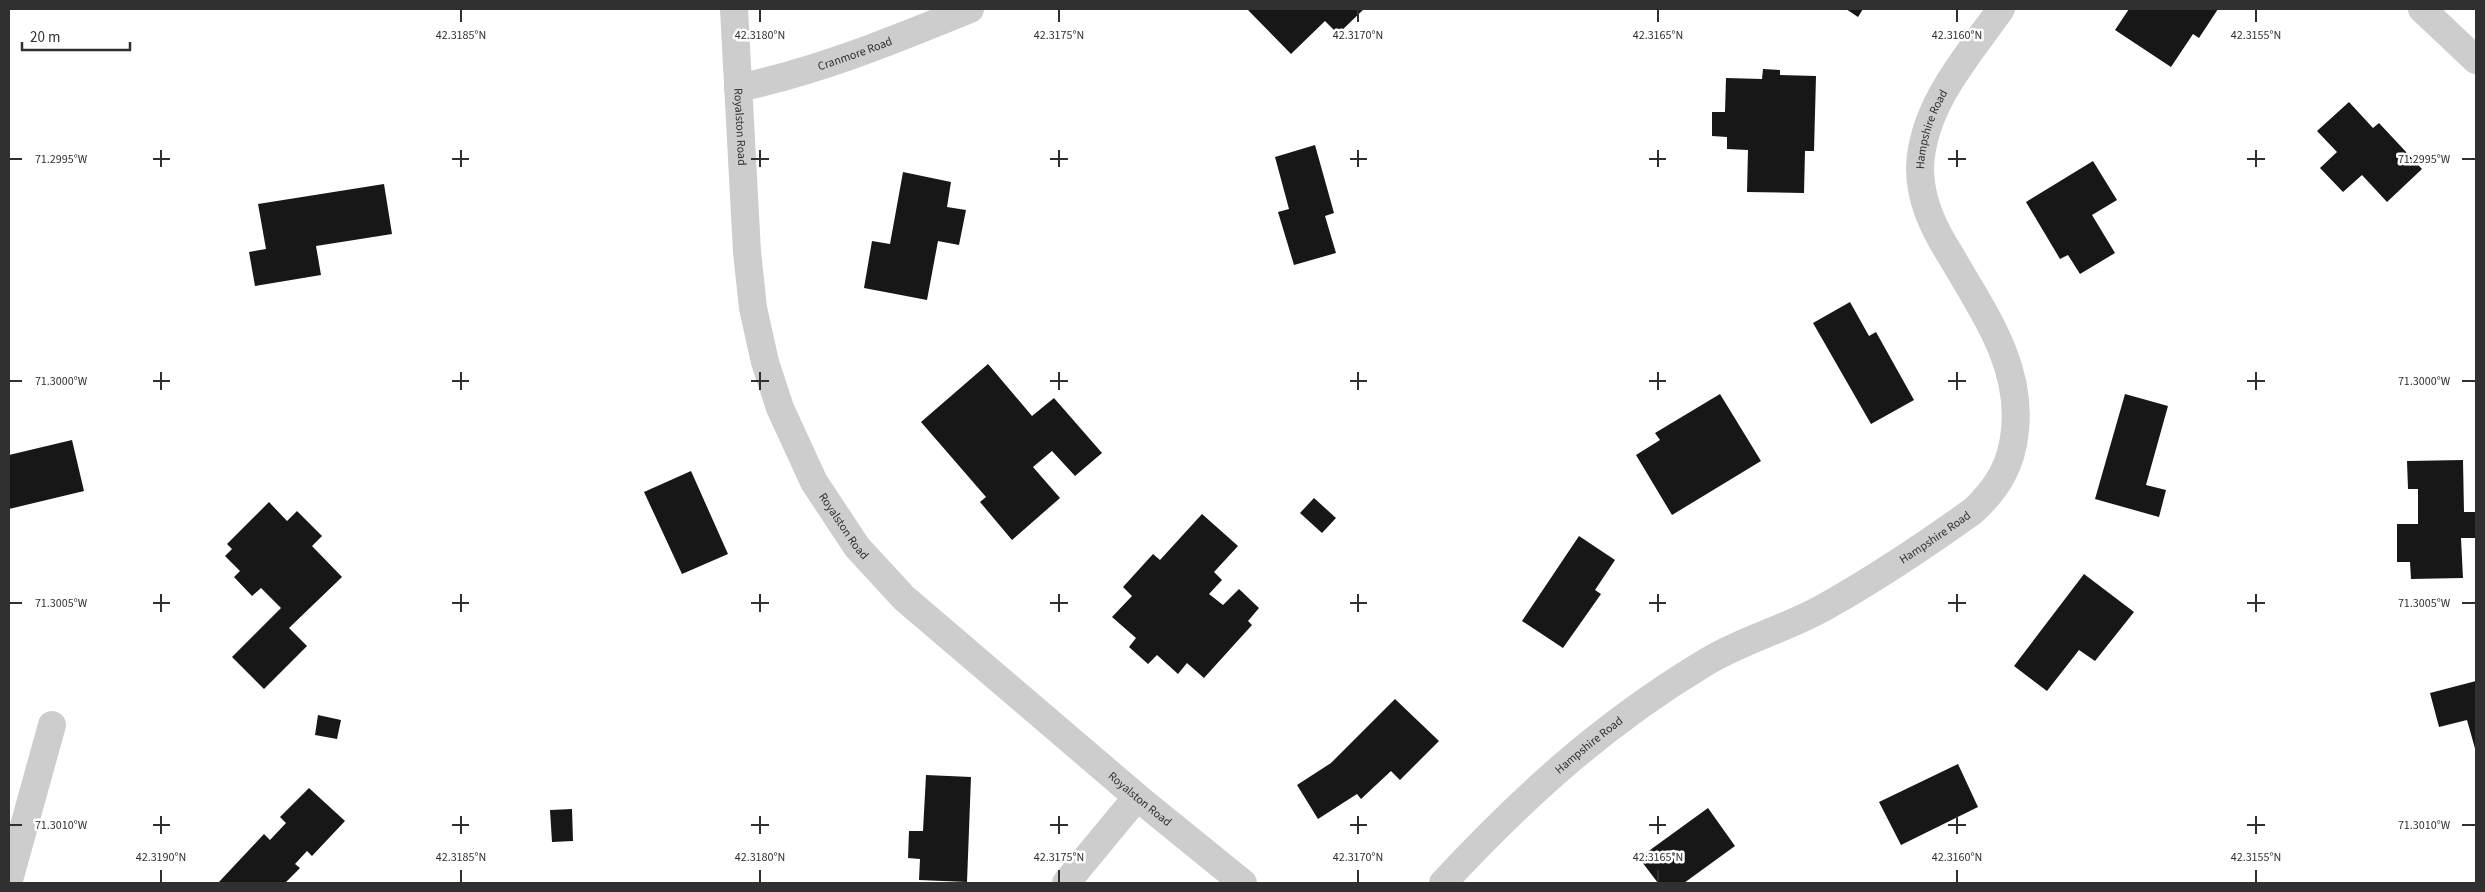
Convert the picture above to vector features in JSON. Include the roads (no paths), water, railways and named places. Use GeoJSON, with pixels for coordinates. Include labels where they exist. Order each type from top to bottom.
{"type":"FeatureCollection","features":[{"type":"Feature","properties":{"kind":"street","name":"Royalston Road"},"geometry":{"type":"LineString","coordinates":[[734,9],[747,252],[753,308],[765,362],[780,408],[814,482],[857,547],[904,598],[1137,797],[1243,883]]}},
{"type":"Feature","properties":{"kind":"street","name":"Cranmore Road"},"geometry":{"type":"LineString","coordinates":[[738,88],[790,76],[832,63],[970,9]]}},
{"type":"Feature","properties":{"kind":"street","name":"Hampshire Road"},"geometry":{"type":"LineString","coordinates":[[1443,883],[1525,798],[1576,754],[1630,712],[1666,687],[1725,651],[1829,605],[1973,511],[1996,486],[2007,468],[2014,438],[2016,405],[2011,373],[1995,332],[1932,224],[1923,196],[1920,168],[1923,142],[1934,109],[1944,91],[2001,9]]}},
{"type":"Feature","properties":{"kind":"street"},"geometry":{"type":"LineString","coordinates":[[2422,9],[2476,60]]}},
{"type":"Feature","properties":{"kind":"street"},"geometry":{"type":"LineString","coordinates":[[9,880],[52,725]]}},
{"type":"Feature","properties":{"kind":"street"},"geometry":{"type":"LineString","coordinates":[[1066,883],[1137,797]]}}]}
